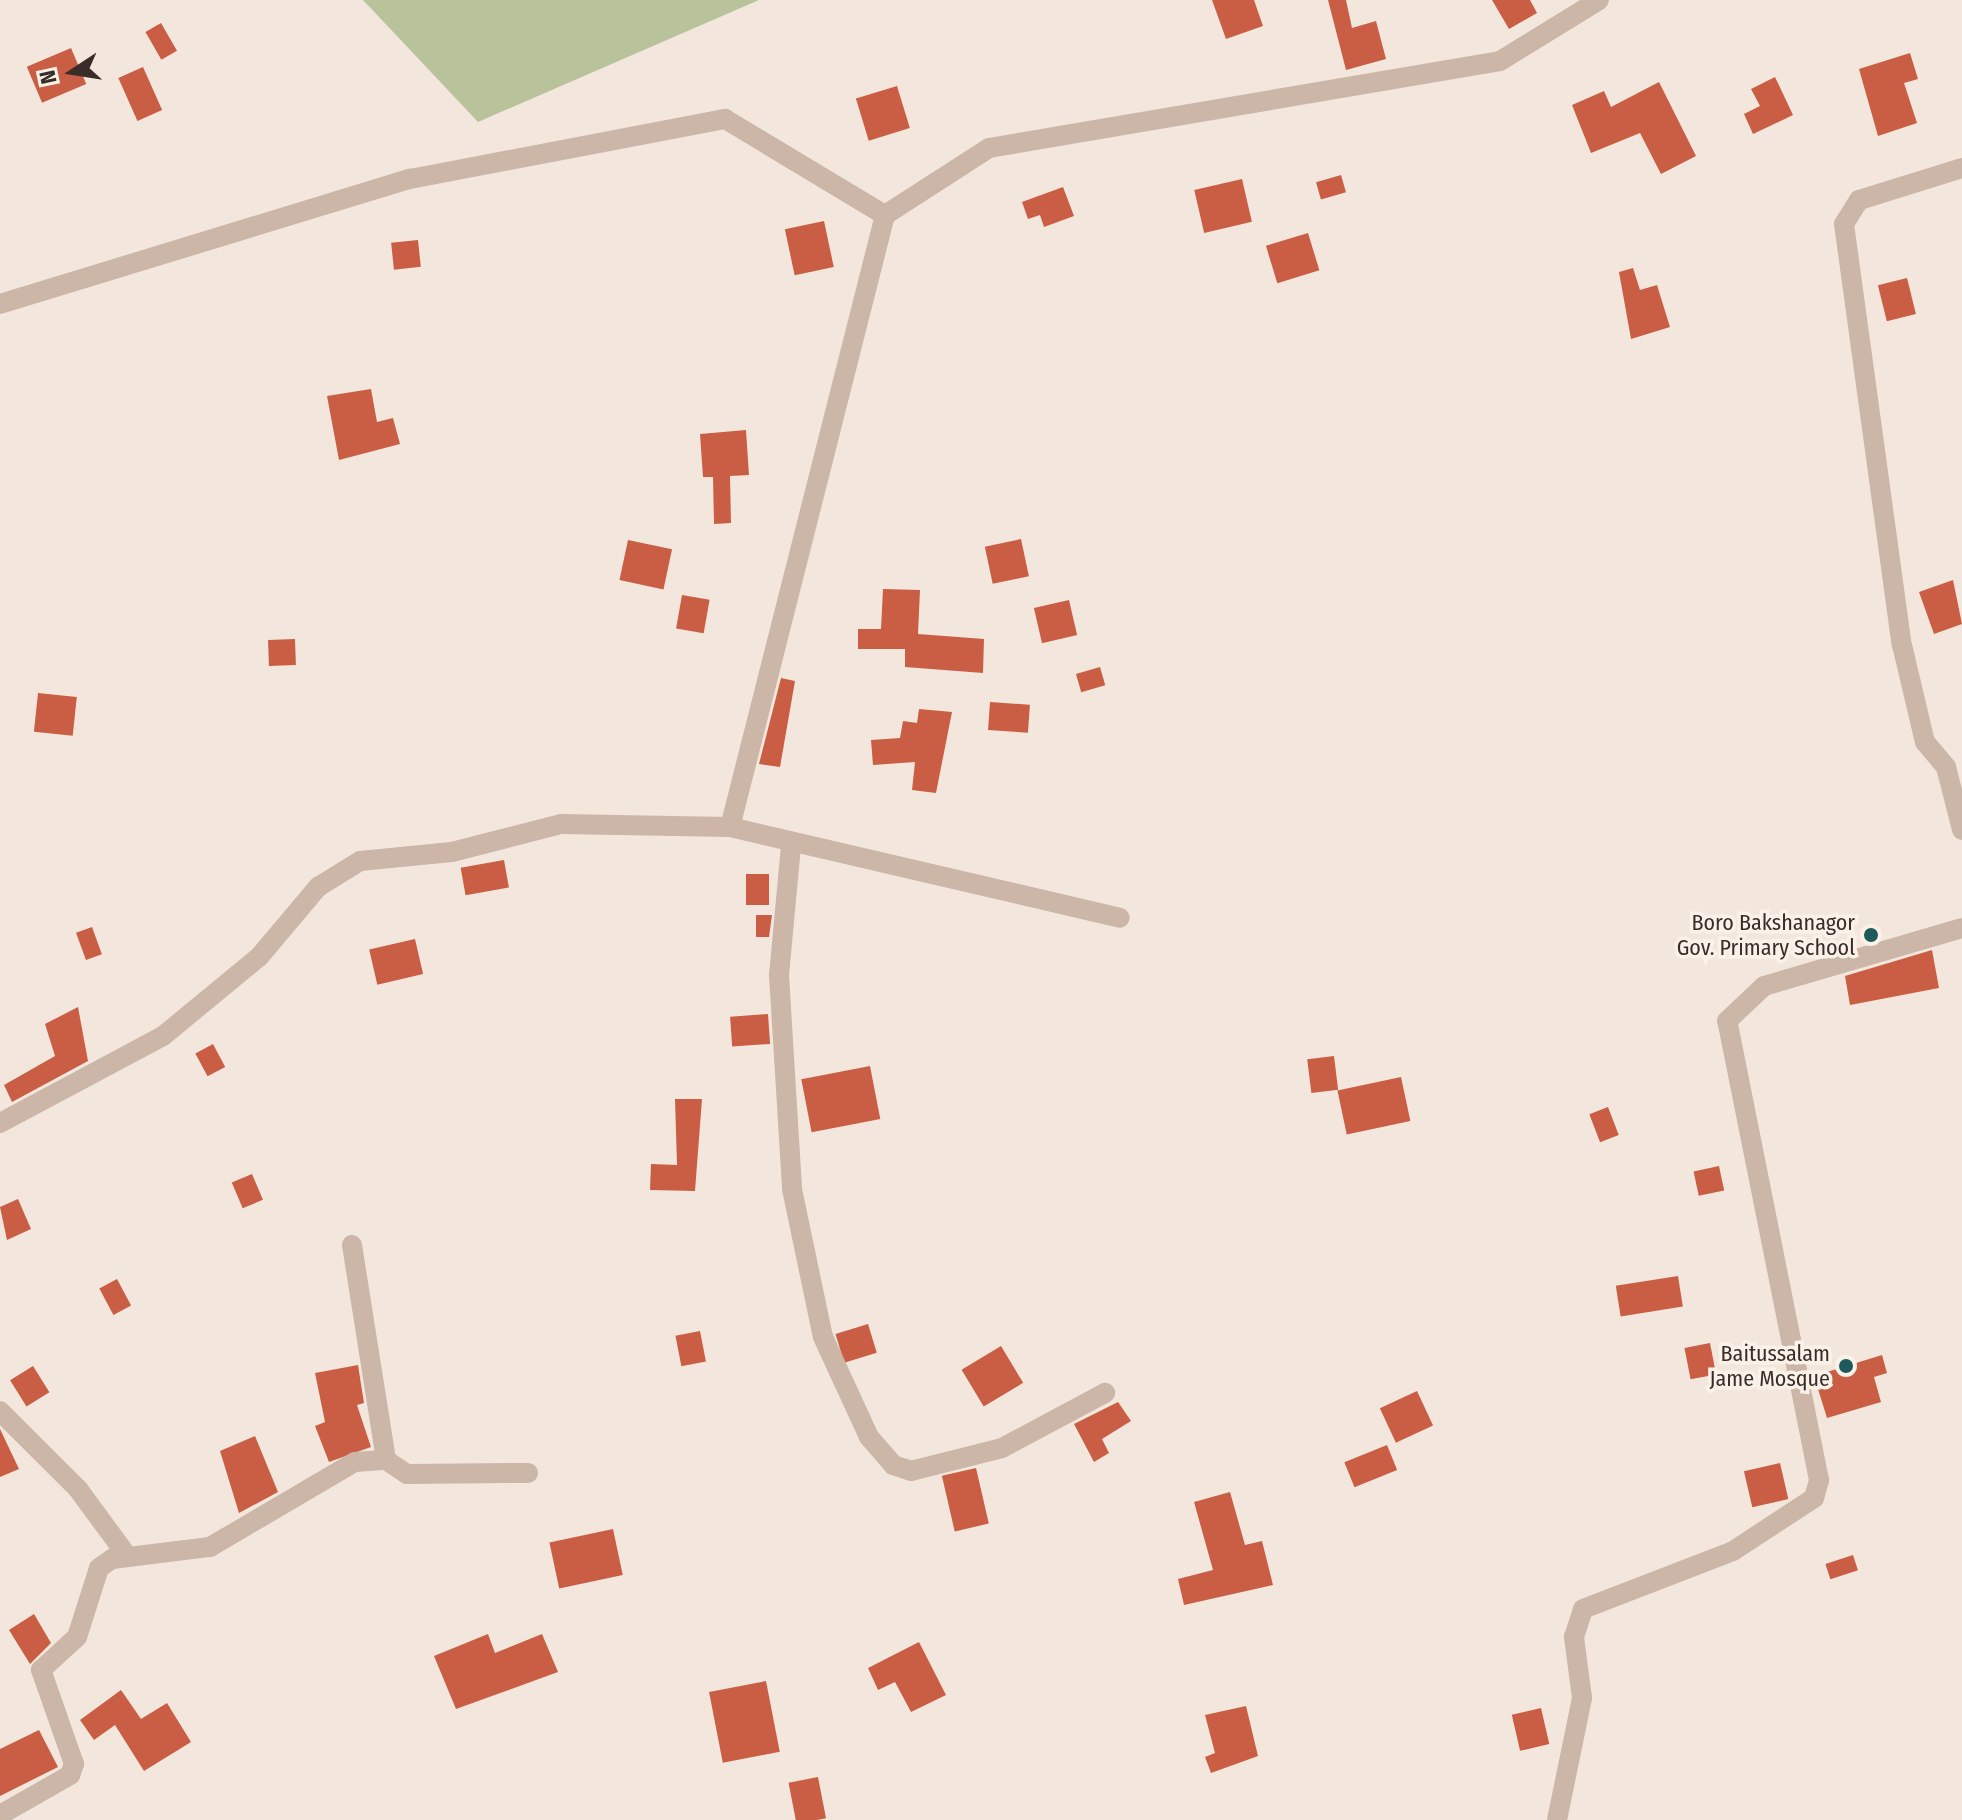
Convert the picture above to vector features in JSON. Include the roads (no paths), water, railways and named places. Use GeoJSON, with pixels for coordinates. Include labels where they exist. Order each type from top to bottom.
{"type":"FeatureCollection","features":[{"type":"Feature","properties":{"kind":"street"},"geometry":{"type":"LineString","coordinates":[[730,827],[885,215],[989,148],[1500,61],[1599,0]]}},
{"type":"Feature","properties":{"kind":"street"},"geometry":{"type":"LineString","coordinates":[[0,304],[410,179],[725,119],[885,215]]}},
{"type":"Feature","properties":{"kind":"street"},"geometry":{"type":"LineString","coordinates":[[1962,168],[1859,200],[1844,224],[1902,645],[1925,742],[1946,767],[1962,830]]}},
{"type":"Feature","properties":{"kind":"street"},"geometry":{"type":"LineString","coordinates":[[0,1123],[163,1036],[259,957],[318,887],[360,861],[452,852],[561,824],[730,827],[791,846],[1120,918]]}},
{"type":"Feature","properties":{"kind":"street"},"geometry":{"type":"LineString","coordinates":[[791,846],[779,975],[792,1189],[823,1337],[869,1437],[893,1465],[911,1471],[1002,1448],[1105,1393]]}},
{"type":"Feature","properties":{"kind":"street"},"geometry":{"type":"LineString","coordinates":[[1557,1820],[1582,1698],[1574,1637],[1583,1609],[1733,1551],[1814,1498],[1819,1480],[1727,1021],[1764,986],[1962,928]]}},
{"type":"Feature","properties":{"kind":"street"},"geometry":{"type":"LineString","coordinates":[[352,1245],[386,1460]]}},
{"type":"Feature","properties":{"kind":"street"},"geometry":{"type":"LineString","coordinates":[[0,1411],[78,1489],[125,1553]]}},
{"type":"Feature","properties":{"kind":"street"},"geometry":{"type":"LineString","coordinates":[[0,1815],[70,1775],[74,1764],[41,1670],[77,1637],[99,1568],[125,1553],[169,1556],[210,1547],[355,1462],[386,1460],[407,1474],[528,1473]]}},
{"type":"Feature","properties":{"kind":"place","name":"Boro Bakshanagor Gov. Primary School"},"geometry":{"type":"Point","coordinates":[1871,935]}},
{"type":"Feature","properties":{"kind":"place","name":"Baitussalam Jame Mosque"},"geometry":{"type":"Point","coordinates":[1846,1366]}}]}
